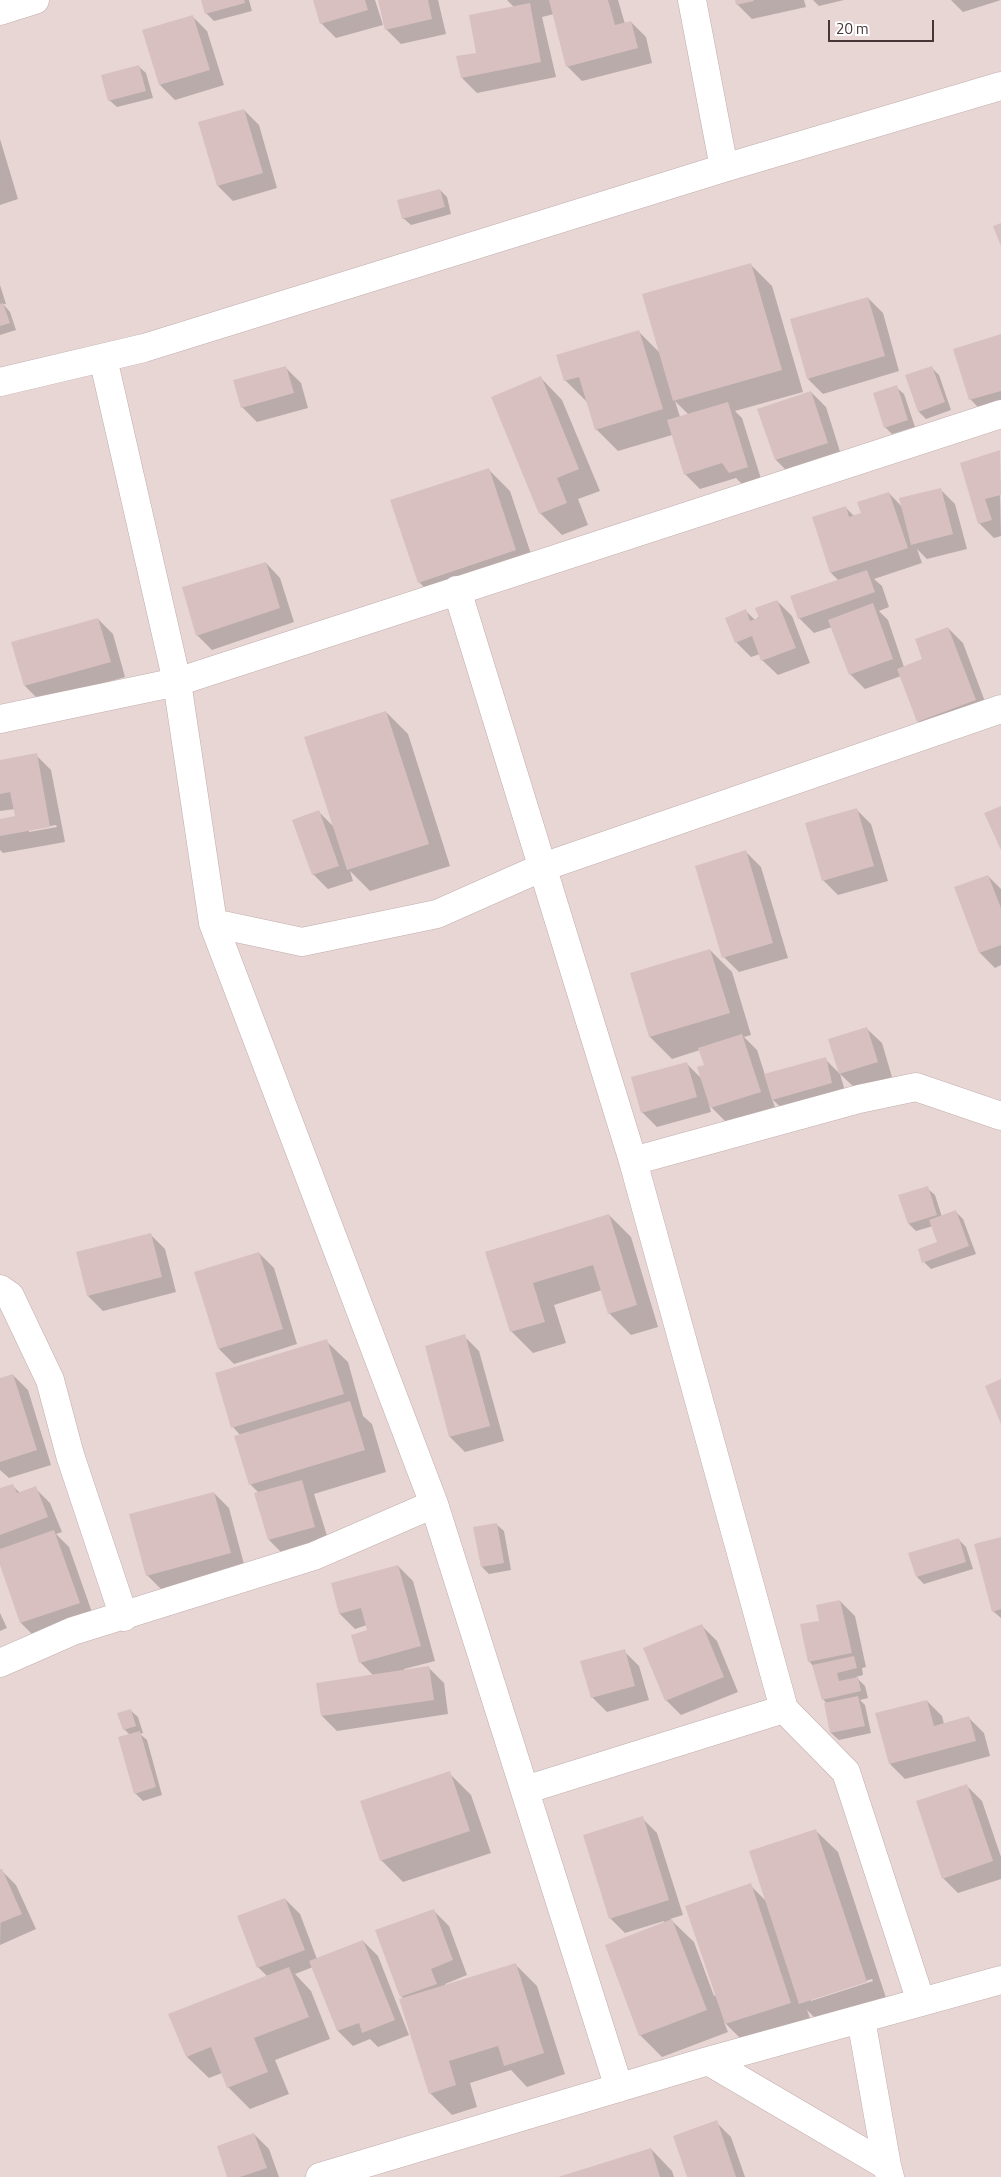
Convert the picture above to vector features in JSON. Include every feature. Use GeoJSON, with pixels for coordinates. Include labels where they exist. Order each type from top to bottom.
{"type":"FeatureCollection","features":[{"type":"Feature","properties":{"kind":"street"},"geometry":{"type":"LineString","coordinates":[[0,11],[36,0]]}},
{"type":"Feature","properties":{"kind":"street"},"geometry":{"type":"LineString","coordinates":[[692,0],[724,168]]}},
{"type":"Feature","properties":{"kind":"street"},"geometry":{"type":"LineString","coordinates":[[0,382],[144,348],[724,168],[1001,86]]}},
{"type":"Feature","properties":{"kind":"street"},"geometry":{"type":"LineString","coordinates":[[103,358],[177,682],[213,923],[434,1504],[619,2088]]}},
{"type":"Feature","properties":{"kind":"street"},"geometry":{"type":"LineString","coordinates":[[0,719],[177,682],[1001,414]]}},
{"type":"Feature","properties":{"kind":"street"},"geometry":{"type":"LineString","coordinates":[[457,590],[632,1161],[784,1709],[846,1772],[921,2002]]}},
{"type":"Feature","properties":{"kind":"street"},"geometry":{"type":"LineString","coordinates":[[213,923],[302,942],[437,914],[543,868],[1001,709]]}},
{"type":"Feature","properties":{"kind":"street"},"geometry":{"type":"LineString","coordinates":[[632,1161],[859,1099],[916,1087],[1001,1116]]}},
{"type":"Feature","properties":{"kind":"street"},"geometry":{"type":"LineString","coordinates":[[0,1289],[10,1296],[50,1380],[70,1455],[124,1617]]}},
{"type":"Feature","properties":{"kind":"street"},"geometry":{"type":"LineString","coordinates":[[0,1663],[73,1631],[124,1617],[314,1556],[434,1504]]}},
{"type":"Feature","properties":{"kind":"street"},"geometry":{"type":"LineString","coordinates":[[525,1790],[784,1709]]}},
{"type":"Feature","properties":{"kind":"street"},"geometry":{"type":"LineString","coordinates":[[320,2177],[708,2062],[1001,1980]]}},
{"type":"Feature","properties":{"kind":"street"},"geometry":{"type":"LineString","coordinates":[[860,2019],[889,2172]]}},
{"type":"Feature","properties":{"kind":"street"},"geometry":{"type":"LineString","coordinates":[[708,2062],[889,2172]]}},
{"type":"Feature","properties":{"kind":"shaded area"},"geometry":{"type":"Polygon","coordinates":[[[0,0],[1001,0],[1001,2177],[0,2177],[0,0]]]}},
{"type":"Feature","properties":{"kind":"building"},"geometry":{"type":"Polygon","coordinates":[[[201,0],[244,0],[245,3],[205,14],[201,0]]]}},
{"type":"Feature","properties":{"kind":"building"},"geometry":{"type":"Polygon","coordinates":[[[313,0],[365,0],[368,10],[320,24],[313,0]]]}},
{"type":"Feature","properties":{"kind":"building"},"geometry":{"type":"Polygon","coordinates":[[[378,0],[428,0],[432,19],[385,30],[378,0]]]}},
{"type":"Feature","properties":{"kind":"building"},"geometry":{"type":"Polygon","coordinates":[[[549,0],[608,0],[615,25],[631,21],[638,48],[566,67],[549,0]]]}},
{"type":"Feature","properties":{"kind":"building"},"geometry":{"type":"Polygon","coordinates":[[[735,0],[753,0],[754,1],[736,5],[735,0]]]}},
{"type":"Feature","properties":{"kind":"building"},"geometry":{"type":"Polygon","coordinates":[[[530,3],[541,62],[461,78],[456,56],[476,53],[469,15],[530,3]]]}},
{"type":"Feature","properties":{"kind":"building"},"geometry":{"type":"Polygon","coordinates":[[[193,15],[210,70],[159,85],[142,30],[193,15]]]}},
{"type":"Feature","properties":{"kind":"building"},"geometry":{"type":"Polygon","coordinates":[[[139,65],[146,91],[108,101],[101,75],[139,65]]]}},
{"type":"Feature","properties":{"kind":"building"},"geometry":{"type":"Polygon","coordinates":[[[244,109],[263,173],[217,186],[198,122],[244,109]]]}},
{"type":"Feature","properties":{"kind":"building"},"geometry":{"type":"Polygon","coordinates":[[[440,189],[445,207],[402,219],[397,200],[440,189]]]}},
{"type":"Feature","properties":{"kind":"building"},"geometry":{"type":"Polygon","coordinates":[[[1001,223],[1001,246],[993,226],[1001,223]]]}},
{"type":"Feature","properties":{"kind":"building"},"geometry":{"type":"Polygon","coordinates":[[[751,263],[782,370],[673,401],[642,294],[751,263]]]}},
{"type":"Feature","properties":{"kind":"building"},"geometry":{"type":"Polygon","coordinates":[[[868,297],[885,356],[807,379],[790,319],[868,297]]]}},
{"type":"Feature","properties":{"kind":"building"},"geometry":{"type":"Polygon","coordinates":[[[3,303],[10,323],[0,326],[0,304],[3,303]]]}},
{"type":"Feature","properties":{"kind":"building"},"geometry":{"type":"Polygon","coordinates":[[[639,330],[663,409],[595,430],[579,377],[564,381],[556,355],[639,330]]]}},
{"type":"Feature","properties":{"kind":"building"},"geometry":{"type":"Polygon","coordinates":[[[1001,334],[1001,391],[969,400],[953,349],[1001,334]]]}},
{"type":"Feature","properties":{"kind":"building"},"geometry":{"type":"Polygon","coordinates":[[[286,366],[294,393],[241,408],[233,380],[286,366]]]}},
{"type":"Feature","properties":{"kind":"building"},"geometry":{"type":"Polygon","coordinates":[[[932,366],[945,402],[918,412],[905,375],[932,366]]]}},
{"type":"Feature","properties":{"kind":"building"},"geometry":{"type":"Polygon","coordinates":[[[541,376],[579,469],[557,478],[567,503],[539,514],[491,397],[541,376]]]}},
{"type":"Feature","properties":{"kind":"building"},"geometry":{"type":"Polygon","coordinates":[[[897,385],[908,420],[884,428],[873,393],[897,385]]]}},
{"type":"Feature","properties":{"kind":"building"},"geometry":{"type":"Polygon","coordinates":[[[811,391],[828,443],[775,460],[757,409],[811,391]]]}},
{"type":"Feature","properties":{"kind":"building"},"geometry":{"type":"Polygon","coordinates":[[[728,402],[748,467],[729,473],[722,463],[684,475],[667,420],[728,402]]]}},
{"type":"Feature","properties":{"kind":"building"},"geometry":{"type":"Polygon","coordinates":[[[1000,450],[1001,495],[985,499],[992,520],[978,524],[960,463],[1000,450]]]}},
{"type":"Feature","properties":{"kind":"building"},"geometry":{"type":"Polygon","coordinates":[[[489,468],[516,550],[418,583],[390,500],[489,468]]]}},
{"type":"Feature","properties":{"kind":"building"},"geometry":{"type":"Polygon","coordinates":[[[941,488],[953,534],[911,545],[899,498],[941,488]]]}},
{"type":"Feature","properties":{"kind":"building"},"geometry":{"type":"Polygon","coordinates":[[[889,492],[908,548],[830,573],[812,517],[846,506],[849,517],[861,513],[857,502],[889,492]]]}},
{"type":"Feature","properties":{"kind":"building"},"geometry":{"type":"Polygon","coordinates":[[[266,562],[280,608],[196,636],[182,587],[266,562]]]}},
{"type":"Feature","properties":{"kind":"building"},"geometry":{"type":"Polygon","coordinates":[[[867,570],[875,592],[798,619],[790,596],[867,570]]]}},
{"type":"Feature","properties":{"kind":"building"},"geometry":{"type":"Polygon","coordinates":[[[777,600],[796,648],[761,661],[752,636],[735,643],[725,618],[746,609],[750,621],[759,618],[755,608],[777,600]]]}},
{"type":"Feature","properties":{"kind":"building"},"geometry":{"type":"Polygon","coordinates":[[[873,603],[893,659],[849,675],[828,620],[873,603]]]}},
{"type":"Feature","properties":{"kind":"building"},"geometry":{"type":"Polygon","coordinates":[[[98,618],[111,662],[24,686],[11,642],[98,618]]]}},
{"type":"Feature","properties":{"kind":"building"},"geometry":{"type":"Polygon","coordinates":[[[948,627],[976,700],[917,722],[897,669],[922,659],[915,639],[948,627]]]}},
{"type":"Feature","properties":{"kind":"building"},"geometry":{"type":"Polygon","coordinates":[[[386,711],[429,844],[347,870],[304,737],[386,711]]]}},
{"type":"Feature","properties":{"kind":"building"},"geometry":{"type":"Polygon","coordinates":[[[37,753],[50,827],[0,836],[0,819],[15,816],[10,792],[0,794],[0,760],[37,753]]]}},
{"type":"Feature","properties":{"kind":"building"},"geometry":{"type":"Polygon","coordinates":[[[1001,806],[1001,850],[984,813],[1001,806]]]}},
{"type":"Feature","properties":{"kind":"building"},"geometry":{"type":"Polygon","coordinates":[[[857,808],[874,866],[822,881],[805,823],[857,808]]]}},
{"type":"Feature","properties":{"kind":"building"},"geometry":{"type":"Polygon","coordinates":[[[319,810],[339,866],[312,875],[292,820],[319,810]]]}},
{"type":"Feature","properties":{"kind":"building"},"geometry":{"type":"Polygon","coordinates":[[[746,850],[773,943],[722,958],[695,866],[746,850]]]}},
{"type":"Feature","properties":{"kind":"building"},"geometry":{"type":"Polygon","coordinates":[[[988,875],[1001,908],[1001,945],[979,953],[954,887],[988,875]]]}},
{"type":"Feature","properties":{"kind":"building"},"geometry":{"type":"Polygon","coordinates":[[[710,949],[730,1013],[649,1037],[630,973],[710,949]]]}},
{"type":"Feature","properties":{"kind":"building"},"geometry":{"type":"Polygon","coordinates":[[[867,1027],[878,1062],[839,1074],[828,1039],[867,1027]]]}},
{"type":"Feature","properties":{"kind":"building"},"geometry":{"type":"Polygon","coordinates":[[[742,1034],[761,1092],[710,1108],[697,1067],[704,1065],[698,1048],[742,1034]]]}},
{"type":"Feature","properties":{"kind":"building"},"geometry":{"type":"Polygon","coordinates":[[[826,1057],[832,1083],[772,1100],[764,1074],[826,1057]]]}},
{"type":"Feature","properties":{"kind":"building"},"geometry":{"type":"Polygon","coordinates":[[[687,1062],[697,1097],[641,1113],[631,1077],[687,1062]]]}},
{"type":"Feature","properties":{"kind":"building"},"geometry":{"type":"Polygon","coordinates":[[[928,1186],[937,1215],[908,1224],[898,1195],[928,1186]]]}},
{"type":"Feature","properties":{"kind":"building"},"geometry":{"type":"Polygon","coordinates":[[[956,1210],[969,1246],[922,1263],[918,1249],[937,1242],[929,1220],[956,1210]]]}},
{"type":"Feature","properties":{"kind":"building"},"geometry":{"type":"Polygon","coordinates":[[[609,1214],[637,1305],[608,1314],[593,1265],[533,1283],[545,1322],[510,1332],[485,1252],[609,1214]]]}},
{"type":"Feature","properties":{"kind":"building"},"geometry":{"type":"Polygon","coordinates":[[[151,1233],[162,1277],[87,1296],[76,1252],[151,1233]]]}},
{"type":"Feature","properties":{"kind":"building"},"geometry":{"type":"Polygon","coordinates":[[[259,1252],[283,1329],[218,1349],[194,1272],[259,1252]]]}},
{"type":"Feature","properties":{"kind":"building"},"geometry":{"type":"Polygon","coordinates":[[[465,1334],[490,1426],[449,1437],[425,1346],[465,1334]]]}},
{"type":"Feature","properties":{"kind":"building"},"geometry":{"type":"Polygon","coordinates":[[[327,1339],[344,1394],[231,1428],[215,1373],[327,1339]]]}},
{"type":"Feature","properties":{"kind":"building"},"geometry":{"type":"Polygon","coordinates":[[[13,1374],[37,1450],[0,1462],[0,1378],[13,1374]]]}},
{"type":"Feature","properties":{"kind":"building"},"geometry":{"type":"Polygon","coordinates":[[[1001,1379],[1001,1424],[985,1386],[1001,1379]]]}},
{"type":"Feature","properties":{"kind":"building"},"geometry":{"type":"Polygon","coordinates":[[[350,1401],[365,1450],[249,1485],[234,1436],[350,1401]]]}},
{"type":"Feature","properties":{"kind":"building"},"geometry":{"type":"Polygon","coordinates":[[[302,1480],[315,1527],[268,1540],[254,1493],[302,1480]]]}},
{"type":"Feature","properties":{"kind":"building"},"geometry":{"type":"Polygon","coordinates":[[[13,1484],[17,1493],[36,1486],[48,1517],[0,1535],[0,1488],[13,1484]]]}},
{"type":"Feature","properties":{"kind":"building"},"geometry":{"type":"Polygon","coordinates":[[[214,1492],[231,1553],[146,1576],[129,1514],[214,1492]]]}},
{"type":"Feature","properties":{"kind":"building"},"geometry":{"type":"Polygon","coordinates":[[[497,1523],[504,1563],[481,1567],[473,1527],[497,1523]]]}},
{"type":"Feature","properties":{"kind":"building"},"geometry":{"type":"Polygon","coordinates":[[[54,1530],[80,1603],[20,1623],[0,1565],[0,1549],[54,1530]]]}},
{"type":"Feature","properties":{"kind":"building"},"geometry":{"type":"Polygon","coordinates":[[[1001,1537],[1001,1609],[992,1612],[974,1544],[1001,1537]]]}},
{"type":"Feature","properties":{"kind":"building"},"geometry":{"type":"Polygon","coordinates":[[[959,1538],[966,1562],[916,1577],[908,1553],[959,1538]]]}},
{"type":"Feature","properties":{"kind":"building"},"geometry":{"type":"Polygon","coordinates":[[[398,1565],[421,1646],[359,1663],[351,1635],[367,1630],[361,1608],[339,1614],[331,1583],[398,1565]]]}},
{"type":"Feature","properties":{"kind":"building"},"geometry":{"type":"Polygon","coordinates":[[[840,1600],[852,1653],[808,1662],[800,1624],[819,1621],[816,1605],[840,1600]]]}},
{"type":"Feature","properties":{"kind":"building"},"geometry":{"type":"Polygon","coordinates":[[[702,1624],[724,1677],[665,1701],[643,1648],[702,1624]]]}},
{"type":"Feature","properties":{"kind":"building"},"geometry":{"type":"Polygon","coordinates":[[[625,1649],[635,1686],[591,1698],[580,1661],[625,1649]]]}},
{"type":"Feature","properties":{"kind":"building"},"geometry":{"type":"Polygon","coordinates":[[[854,1656],[857,1668],[837,1673],[839,1681],[858,1677],[861,1691],[822,1700],[812,1665],[854,1656]]]}},
{"type":"Feature","properties":{"kind":"building"},"geometry":{"type":"Polygon","coordinates":[[[429,1666],[434,1700],[321,1716],[316,1683],[429,1666]]]}},
{"type":"Feature","properties":{"kind":"building"},"geometry":{"type":"Polygon","coordinates":[[[858,1696],[865,1726],[830,1733],[824,1703],[858,1696]]]}},
{"type":"Feature","properties":{"kind":"building"},"geometry":{"type":"Polygon","coordinates":[[[927,1700],[934,1726],[969,1716],[976,1741],[889,1764],[875,1713],[927,1700]]]}},
{"type":"Feature","properties":{"kind":"building"},"geometry":{"type":"Polygon","coordinates":[[[131,1709],[136,1726],[123,1730],[117,1713],[131,1709]]]}},
{"type":"Feature","properties":{"kind":"building"},"geometry":{"type":"Polygon","coordinates":[[[140,1731],[156,1787],[134,1794],[118,1737],[140,1731]]]}},
{"type":"Feature","properties":{"kind":"building"},"geometry":{"type":"Polygon","coordinates":[[[450,1771],[470,1831],[380,1861],[360,1801],[450,1771]]]}},
{"type":"Feature","properties":{"kind":"building"},"geometry":{"type":"Polygon","coordinates":[[[967,1784],[993,1861],[942,1879],[916,1801],[967,1784]]]}},
{"type":"Feature","properties":{"kind":"building"},"geometry":{"type":"Polygon","coordinates":[[[643,1816],[669,1900],[609,1919],[583,1835],[643,1816]]]}},
{"type":"Feature","properties":{"kind":"building"},"geometry":{"type":"Polygon","coordinates":[[[816,1829],[867,1982],[799,2004],[749,1851],[816,1829]]]}},
{"type":"Feature","properties":{"kind":"building"},"geometry":{"type":"Polygon","coordinates":[[[0,1869],[2,1869],[22,1914],[0,1923],[0,1869]]]}},
{"type":"Feature","properties":{"kind":"building"},"geometry":{"type":"Polygon","coordinates":[[[751,1883],[791,2003],[725,2024],[685,1906],[751,1883]]]}},
{"type":"Feature","properties":{"kind":"building"},"geometry":{"type":"Polygon","coordinates":[[[285,1898],[305,1950],[257,1968],[237,1916],[285,1898]]]}},
{"type":"Feature","properties":{"kind":"building"},"geometry":{"type":"Polygon","coordinates":[[[434,1909],[453,1960],[431,1969],[437,1984],[400,1997],[375,1930],[434,1909]]]}},
{"type":"Feature","properties":{"kind":"building"},"geometry":{"type":"Polygon","coordinates":[[[672,1919],[707,2010],[639,2036],[605,1945],[672,1919]]]}},
{"type":"Feature","properties":{"kind":"building"},"geometry":{"type":"Polygon","coordinates":[[[363,1940],[395,2020],[362,2033],[359,2023],[337,2031],[309,1961],[363,1940]]]}},
{"type":"Feature","properties":{"kind":"building"},"geometry":{"type":"Polygon","coordinates":[[[516,1963],[544,2053],[504,2066],[498,2046],[449,2061],[456,2085],[429,2094],[399,1999],[516,1963]]]}},
{"type":"Feature","properties":{"kind":"building"},"geometry":{"type":"Polygon","coordinates":[[[289,1967],[309,2017],[254,2038],[268,2072],[227,2088],[211,2047],[186,2057],[168,2014],[289,1967]]]}},
{"type":"Feature","properties":{"kind":"building"},"geometry":{"type":"Polygon","coordinates":[[[717,2120],[736,2177],[687,2177],[673,2136],[717,2120]]]}},
{"type":"Feature","properties":{"kind":"building"},"geometry":{"type":"Polygon","coordinates":[[[254,2133],[267,2168],[240,2177],[227,2177],[217,2146],[254,2133]]]}},
{"type":"Feature","properties":{"kind":"building"},"geometry":{"type":"Polygon","coordinates":[[[651,2148],[660,2177],[558,2177],[651,2148]]]}}]}
